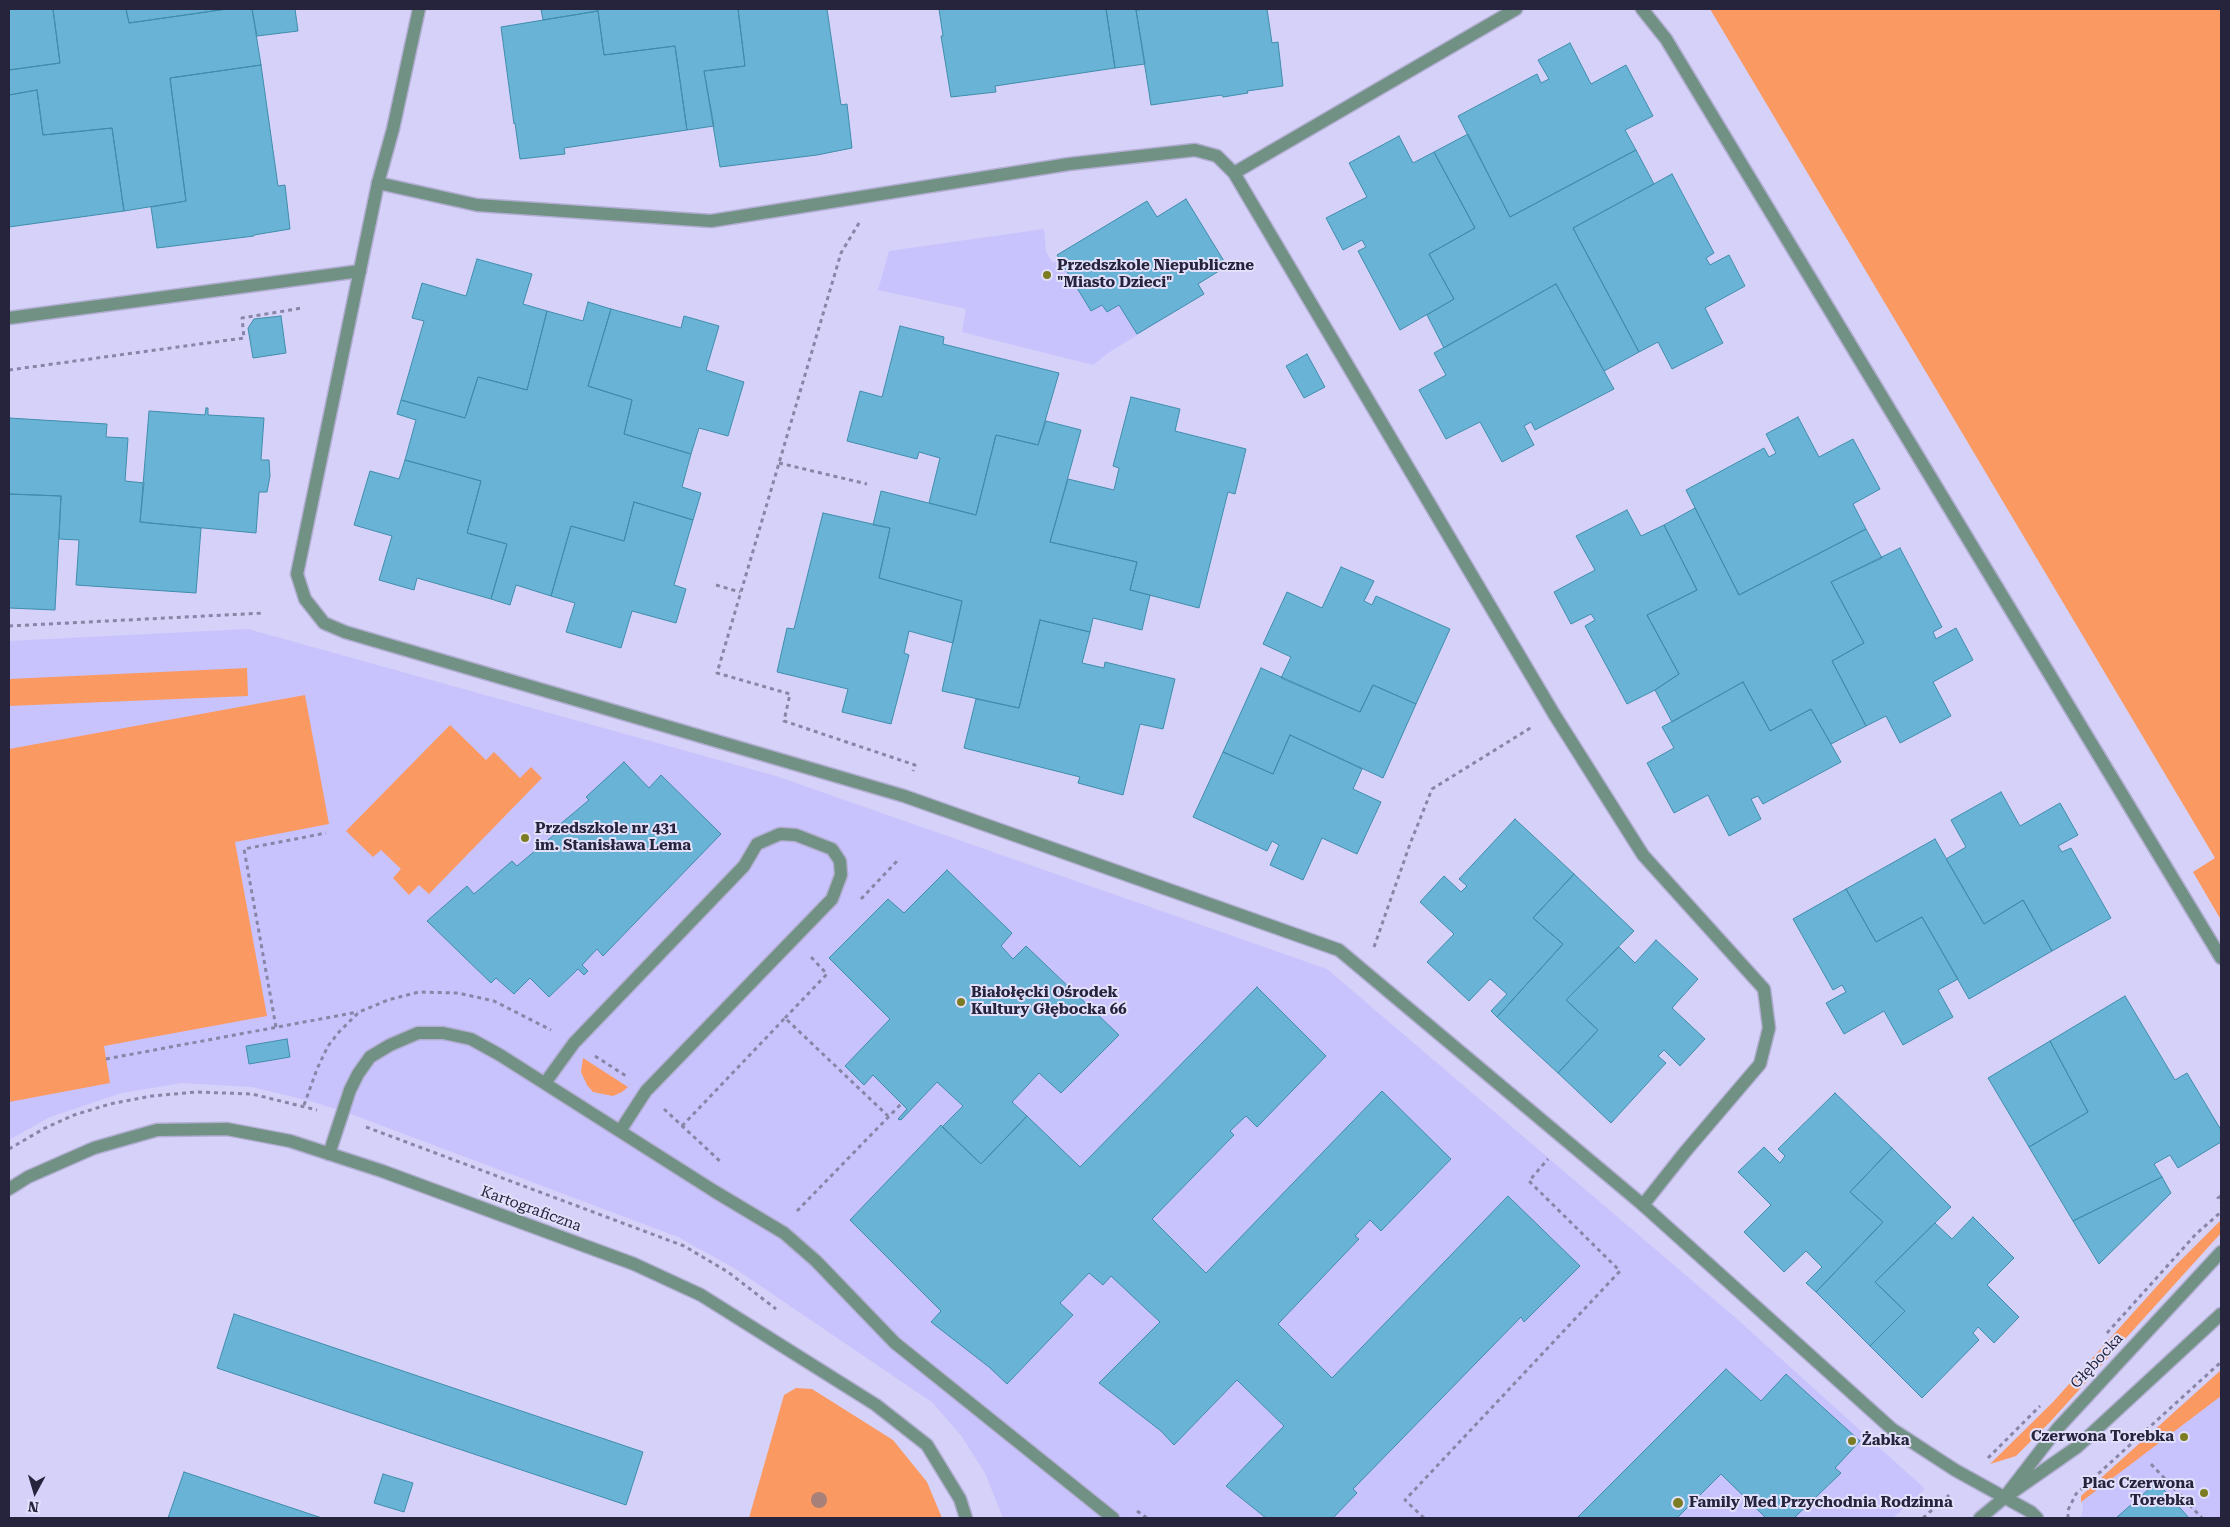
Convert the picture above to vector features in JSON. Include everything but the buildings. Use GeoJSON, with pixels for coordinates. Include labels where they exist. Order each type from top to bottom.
{"type":"FeatureCollection","features":[{"type":"Feature","properties":{"kind":"street"},"geometry":{"type":"LineString","coordinates":[[419,9],[393,129],[378,183],[297,574],[305,599],[324,623],[345,632],[904,796],[1339,950],[1643,1205],[1892,1429],[1968,1477],[2031,1512],[2037,1518]]}},
{"type":"Feature","properties":{"kind":"street"},"geometry":{"type":"LineString","coordinates":[[1234,173],[1516,9]]}},
{"type":"Feature","properties":{"kind":"street"},"geometry":{"type":"LineString","coordinates":[[1642,9],[1676,55],[2221,958]]}},
{"type":"Feature","properties":{"kind":"street"},"geometry":{"type":"LineString","coordinates":[[378,183],[477,205],[711,221],[1069,164],[1195,150],[1217,156],[1234,173],[1554,714],[1643,855],[1764,989],[1769,1028],[1760,1064],[1685,1152],[1643,1205]]}},
{"type":"Feature","properties":{"kind":"street"},"geometry":{"type":"LineString","coordinates":[[9,318],[360,271]]}},
{"type":"Feature","properties":{"kind":"street"},"geometry":{"type":"LineString","coordinates":[[546,1084],[574,1043],[744,866],[757,844],[780,834],[796,835],[832,849],[840,861],[841,875],[832,900],[646,1091],[620,1132]]}},
{"type":"Feature","properties":{"kind":"street"},"geometry":{"type":"LineString","coordinates":[[328,1154],[350,1090],[370,1057],[390,1045],[418,1033],[443,1033],[471,1039],[784,1233],[816,1261],[895,1343],[1113,1518]]}},
{"type":"Feature","properties":{"kind":"street","name":"Kartograficzna"},"geometry":{"type":"LineString","coordinates":[[9,1189],[28,1177],[94,1148],[157,1130],[227,1129],[290,1141],[382,1171],[634,1264],[701,1295],[876,1405],[927,1445],[960,1499],[966,1518]]}},
{"type":"Feature","properties":{"kind":"street","name":"Głębocka"},"geometry":{"type":"LineString","coordinates":[[2004,1498],[2058,1428],[2221,1252]]}},
{"type":"Feature","properties":{"kind":"street","name":"Głębocka"},"geometry":{"type":"LineString","coordinates":[[1980,1518],[2004,1498],[2077,1447],[2221,1314]]}},
{"type":"Feature","properties":{"kind":"path"},"geometry":{"type":"LineString","coordinates":[[875,196],[841,253],[716,672],[790,694],[784,721],[915,765],[913,771]]}},
{"type":"Feature","properties":{"kind":"path"},"geometry":{"type":"LineString","coordinates":[[9,370],[244,338],[242,318],[302,308]]}},
{"type":"Feature","properties":{"kind":"path"},"geometry":{"type":"LineString","coordinates":[[779,463],[867,484]]}},
{"type":"Feature","properties":{"kind":"path"},"geometry":{"type":"LineString","coordinates":[[716,585],[740,592]]}},
{"type":"Feature","properties":{"kind":"path"},"geometry":{"type":"LineString","coordinates":[[9,626],[264,613]]}},
{"type":"Feature","properties":{"kind":"path"},"geometry":{"type":"LineString","coordinates":[[1375,944],[1432,788],[1554,714]]}},
{"type":"Feature","properties":{"kind":"path"},"geometry":{"type":"LineString","coordinates":[[276,1027],[244,849],[326,833]]}},
{"type":"Feature","properties":{"kind":"path"},"geometry":{"type":"LineString","coordinates":[[860,900],[898,860]]}},
{"type":"Feature","properties":{"kind":"path"},"geometry":{"type":"LineString","coordinates":[[682,1126],[827,974],[808,954]]}},
{"type":"Feature","properties":{"kind":"path"},"geometry":{"type":"LineString","coordinates":[[106,1059],[358,1012]]}},
{"type":"Feature","properties":{"kind":"path"},"geometry":{"type":"LineString","coordinates":[[785,1018],[888,1116]]}},
{"type":"Feature","properties":{"kind":"path"},"geometry":{"type":"LineString","coordinates":[[304,1105],[306,1100]]}},
{"type":"Feature","properties":{"kind":"path"},"geometry":{"type":"LineString","coordinates":[[792,1216],[901,1104]]}},
{"type":"Feature","properties":{"kind":"path"},"geometry":{"type":"LineString","coordinates":[[1424,1518],[1405,1500],[1620,1271],[1529,1181],[1563,1139]]}},
{"type":"Feature","properties":{"kind":"path"},"geometry":{"type":"LineString","coordinates":[[2221,1196],[2218,1198],[2221,1202]]}},
{"type":"Feature","properties":{"kind":"path"},"geometry":{"type":"LineString","coordinates":[[2106,1334],[2196,1234],[2221,1212]]}},
{"type":"Feature","properties":{"kind":"path"},"geometry":{"type":"LineString","coordinates":[[2068,1518],[2068,1510],[2076,1494],[2221,1362]]}},
{"type":"Feature","properties":{"kind":"path"},"geometry":{"type":"LineString","coordinates":[[1923,1518],[1968,1477],[2041,1405]]}},
{"type":"Feature","properties":{"kind":"path"},"geometry":{"type":"LineString","coordinates":[[2150,1464],[2202,1518]]}},
{"type":"Feature","properties":{"kind":"path"},"geometry":{"type":"LineString","coordinates":[[1132,1506],[1147,1518]]}},
{"type":"Feature","properties":{"kind":"shaded area"},"geometry":{"type":"Polygon","coordinates":[[[1710,9],[2221,9],[2221,920],[2193,872],[2215,858],[1710,9]]]}},
{"type":"Feature","properties":{"kind":"shaded area","name":"Przedszkole Niepubliczne \"Miasto Dzieci\""},"geometry":{"type":"Polygon","coordinates":[[[1186,199],[1227,266],[1198,284],[1204,294],[1108,353],[1093,365],[962,332],[966,309],[878,290],[889,251],[1044,229],[1046,252],[1053,263],[1059,259],[1057,255],[1147,201],[1157,216],[1186,199]]]}},
{"type":"Feature","properties":{"kind":"shaded area"},"geometry":{"type":"Polygon","coordinates":[[[248,629],[776,776],[1327,969],[1737,1319],[1923,1487],[1924,1490],[1893,1518],[1003,1518],[985,1473],[962,1437],[933,1403],[734,1268],[678,1237],[343,1111],[252,1087],[182,1083],[122,1093],[50,1117],[9,1140],[9,641],[248,629]]]}},
{"type":"Feature","properties":{"kind":"shaded area"},"geometry":{"type":"Polygon","coordinates":[[[247,668],[248,696],[9,706],[9,679],[247,668]]]}},
{"type":"Feature","properties":{"kind":"shaded area"},"geometry":{"type":"Polygon","coordinates":[[[305,695],[329,824],[235,842],[267,1016],[104,1046],[110,1083],[9,1102],[9,749],[305,695]]]}},
{"type":"Feature","properties":{"kind":"shaded area"},"geometry":{"type":"Polygon","coordinates":[[[450,725],[486,760],[494,752],[520,778],[531,767],[542,778],[429,894],[419,885],[409,895],[393,878],[401,869],[381,850],[373,857],[346,831],[450,725]]]}},
{"type":"Feature","properties":{"kind":"shaded area"},"geometry":{"type":"Polygon","coordinates":[[[583,1058],[628,1087],[613,1096],[593,1092],[587,1085],[581,1072],[583,1058]]]}},
{"type":"Feature","properties":{"kind":"shaded area"},"geometry":{"type":"Polygon","coordinates":[[[2221,1220],[2221,1233],[2050,1422],[2016,1456],[1990,1464],[2053,1402],[2176,1265],[2221,1220]]]}},
{"type":"Feature","properties":{"kind":"shaded area","name":"Czerwona Torebka"},"geometry":{"type":"Polygon","coordinates":[[[2221,1370],[2221,1518],[2081,1518],[2083,1507],[2081,1496],[2221,1370]]]}},
{"type":"Feature","properties":{"kind":"shaded area"},"geometry":{"type":"Polygon","coordinates":[[[2221,1370],[2221,1396],[2081,1502],[2081,1496],[2221,1370]]]}},
{"type":"Feature","properties":{"kind":"shaded area"},"geometry":{"type":"Polygon","coordinates":[[[796,1388],[812,1389],[893,1440],[927,1482],[942,1518],[749,1518],[784,1395],[796,1388]]]}},
{"type":"Feature","properties":{"kind":"place","name":"Przedszkole Niepubliczne \"Miasto Dzieci\""},"geometry":{"type":"Point","coordinates":[1047,275]}},
{"type":"Feature","properties":{"kind":"place","name":"Przedszkole nr 431 im. Stanisława Lema"},"geometry":{"type":"Point","coordinates":[525,838]}},
{"type":"Feature","properties":{"kind":"place","name":"Białołęcki Ośrodek Kultury Głębocka 66"},"geometry":{"type":"Point","coordinates":[961,1002]}},
{"type":"Feature","properties":{"kind":"place","name":"Czerwona Torebka"},"geometry":{"type":"Point","coordinates":[2184,1437]}},
{"type":"Feature","properties":{"kind":"place","name":"Żabka"},"geometry":{"type":"Point","coordinates":[1852,1441]}},
{"type":"Feature","properties":{"kind":"place","name":"Plac Czerwona Torebka"},"geometry":{"type":"Point","coordinates":[2204,1493]}},
{"type":"Feature","properties":{"kind":"place","name":"Family Med Przychodnia Rodzinna"},"geometry":{"type":"Point","coordinates":[1678,1503]}}]}
